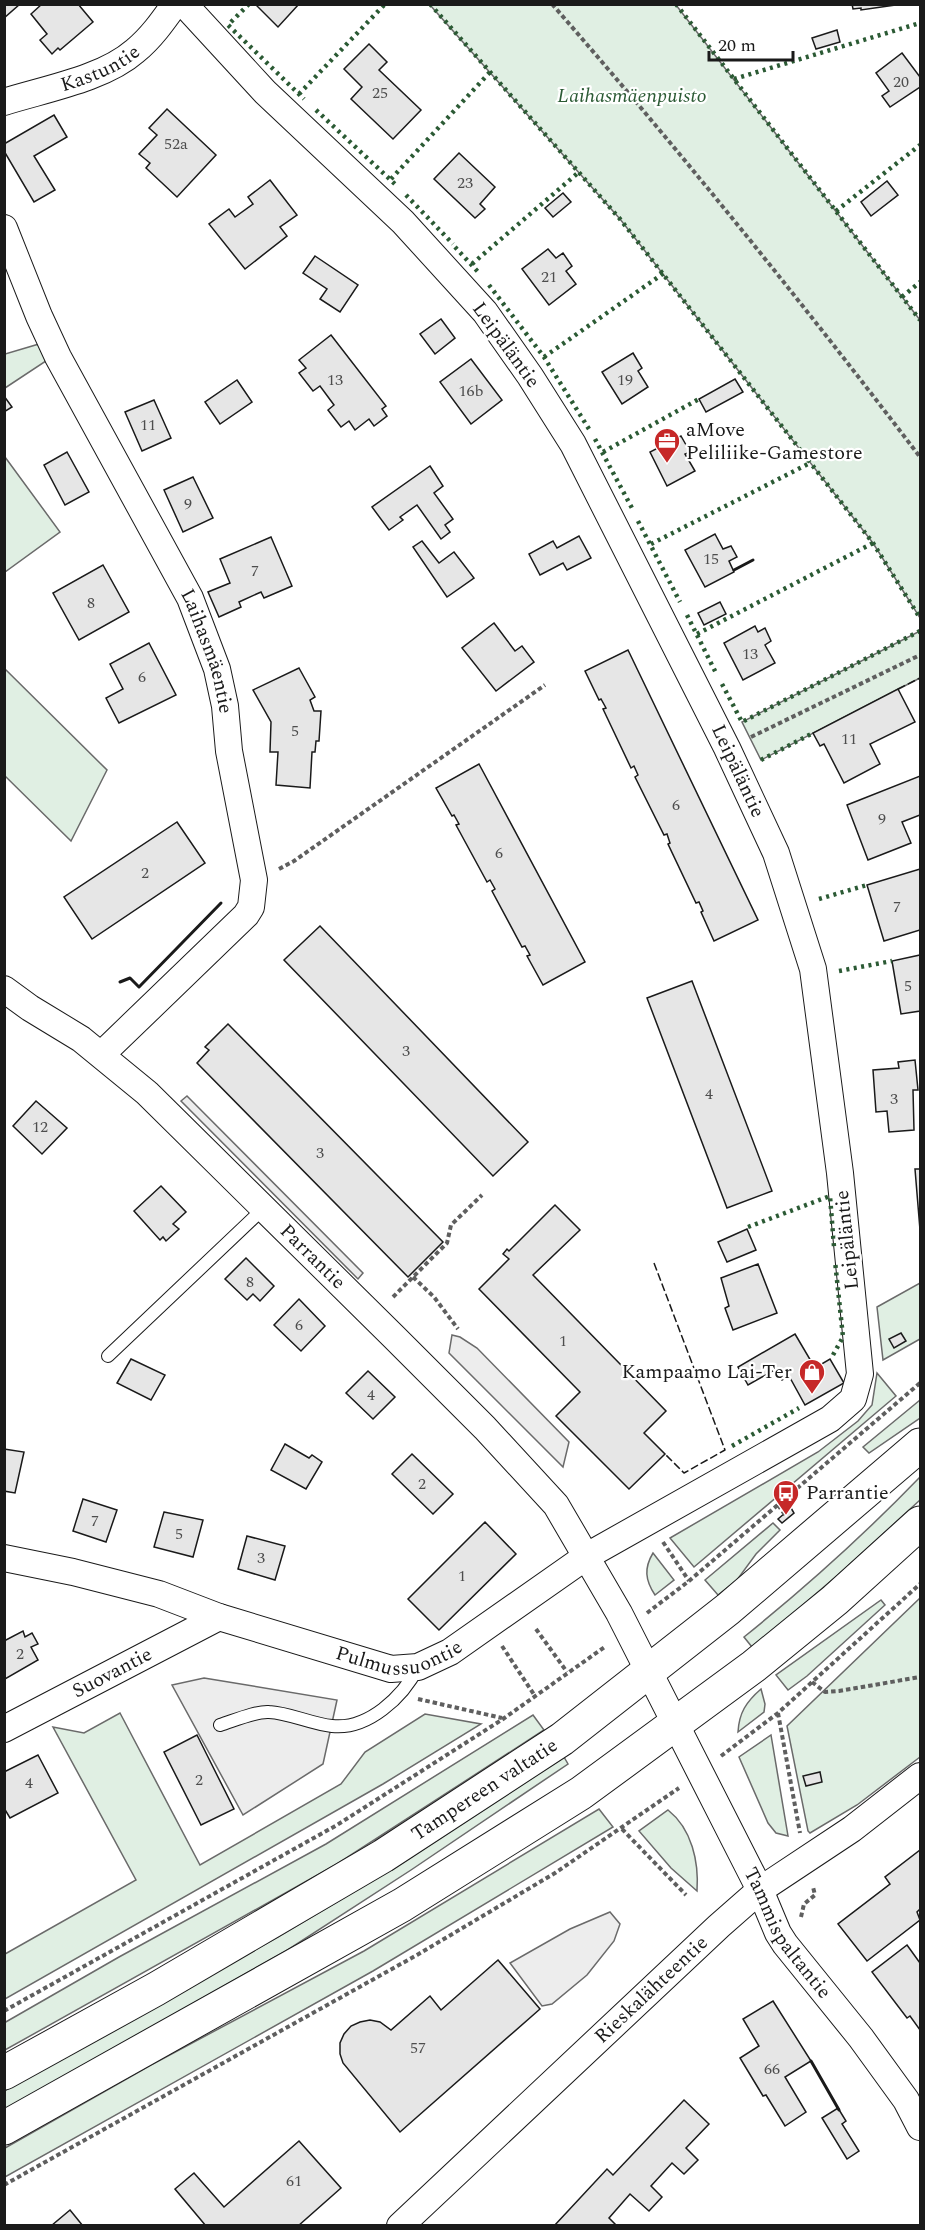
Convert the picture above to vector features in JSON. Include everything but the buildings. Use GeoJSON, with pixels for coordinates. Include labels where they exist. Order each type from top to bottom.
{"type":"FeatureCollection","features":[{"type":"Feature","properties":{"kind":"highway","name":"Tampereen valtatie"},"geometry":{"type":"LineString","coordinates":[[4,2073],[156,1989],[383,1856],[562,1739],[796,1553],[921,1445]]}},
{"type":"Feature","properties":{"kind":"highway"},"geometry":{"type":"LineString","coordinates":[[4,2128],[402,1905],[582,1793],[790,1638],[921,1523]]}},
{"type":"Feature","properties":{"kind":"street","name":"Kastuntie"},"geometry":{"type":"LineString","coordinates":[[4,102],[83,78],[112,66],[135,51],[160,25],[175,4]]}},
{"type":"Feature","properties":{"kind":"street","name":"Leipäläntie"},"geometry":{"type":"LineString","coordinates":[[184,4],[265,92],[410,230],[485,312],[530,376],[573,444],[733,758],[776,854],[813,969],[840,1173],[860,1374],[853,1399],[830,1419],[587,1556]]}},
{"type":"Feature","properties":{"kind":"street","name":"Laihasmäentie"},"geometry":{"type":"LineString","coordinates":[[4,228],[58,357],[190,598],[202,627],[225,705],[229,751],[254,880],[251,907],[246,915],[102,1054]]}},
{"type":"Feature","properties":{"kind":"street","name":"Parrantie"},"geometry":{"type":"LineString","coordinates":[[4,990],[102,1054],[147,1093],[533,1479],[556,1505],[587,1556]]}},
{"type":"Feature","properties":{"kind":"street","name":"Pulmussuontie"},"geometry":{"type":"LineString","coordinates":[[4,1558],[73,1572],[159,1594],[219,1617],[391,1670],[418,1667],[450,1652],[587,1556]]}},
{"type":"Feature","properties":{"kind":"street"},"geometry":{"type":"LineString","coordinates":[[587,1556],[675,1724]]}},
{"type":"Feature","properties":{"kind":"street","name":"Suovantie"},"geometry":{"type":"LineString","coordinates":[[4,1729],[219,1617]]}},
{"type":"Feature","properties":{"kind":"street","name":"Tammispaltantie"},"geometry":{"type":"LineString","coordinates":[[675,1724],[760,1890],[778,1933],[861,2038],[900,2091],[921,2127]]}},
{"type":"Feature","properties":{"kind":"street","name":"Rieskalähteentie"},"geometry":{"type":"LineString","coordinates":[[400,2226],[644,1995],[760,1890],[852,1829],[921,1776]]}},
{"type":"Feature","properties":{"kind":"lane"},"geometry":{"type":"LineString","coordinates":[[108,1356],[264,1208]]}},
{"type":"Feature","properties":{"kind":"lane"},"geometry":{"type":"LineString","coordinates":[[220,1725],[267,1712],[332,1726],[353,1726],[382,1711],[410,1683],[418,1667]]}},
{"type":"Feature","properties":{"kind":"path"},"geometry":{"type":"LineString","coordinates":[[552,4],[618,80],[813,316],[921,457]]}},
{"type":"Feature","properties":{"kind":"path"},"geometry":{"type":"LineString","coordinates":[[747,739],[921,655]]}},
{"type":"Feature","properties":{"kind":"path"},"geometry":{"type":"LineString","coordinates":[[276,871],[294,861],[545,685]]}},
{"type":"Feature","properties":{"kind":"path"},"geometry":{"type":"LineString","coordinates":[[393,1297],[447,1243],[450,1225],[482,1195]]}},
{"type":"Feature","properties":{"kind":"path"},"geometry":{"type":"LineString","coordinates":[[413,1277],[434,1297],[458,1329]]}},
{"type":"Feature","properties":{"kind":"path"},"geometry":{"type":"LineString","coordinates":[[649,1521],[689,1581],[921,1383]]}},
{"type":"Feature","properties":{"kind":"path"},"geometry":{"type":"LineString","coordinates":[[778,1505],[786,1516]]}},
{"type":"Feature","properties":{"kind":"path"},"geometry":{"type":"LineString","coordinates":[[744,1739],[777,1713],[921,1584]]}},
{"type":"Feature","properties":{"kind":"path"},"geometry":{"type":"LineString","coordinates":[[915,1589],[921,1592]]}},
{"type":"Feature","properties":{"kind":"path"},"geometry":{"type":"LineString","coordinates":[[488,1625],[535,1696]]}},
{"type":"Feature","properties":{"kind":"path"},"geometry":{"type":"LineString","coordinates":[[536,1629],[567,1672]]}},
{"type":"Feature","properties":{"kind":"path"},"geometry":{"type":"LineString","coordinates":[[4,2011],[337,1825],[503,1719],[592,1656]]}},
{"type":"Feature","properties":{"kind":"path"},"geometry":{"type":"LineString","coordinates":[[812,1682],[825,1692],[921,1677]]}},
{"type":"Feature","properties":{"kind":"path"},"geometry":{"type":"LineString","coordinates":[[396,1696],[503,1719]]}},
{"type":"Feature","properties":{"kind":"path"},"geometry":{"type":"LineString","coordinates":[[777,1713],[814,1895],[804,1904],[801,1923]]}},
{"type":"Feature","properties":{"kind":"path"},"geometry":{"type":"LineString","coordinates":[[4,2185],[417,1955],[555,1873],[652,1808]]}},
{"type":"Feature","properties":{"kind":"path"},"geometry":{"type":"LineString","coordinates":[[622,1829],[686,1894]]}},
{"type":"Feature","properties":{"kind":"green space","name":"Laihasmäenpuisto"},"geometry":{"type":"Polygon","coordinates":[[[430,5],[676,5],[920,320],[920,618],[873,543],[620,219],[430,5]]]}},
{"type":"Feature","properties":{"kind":"green space"},"geometry":{"type":"Polygon","coordinates":[[[39,344],[46,361],[5,388],[5,354],[39,344]]]}},
{"type":"Feature","properties":{"kind":"green space"},"geometry":{"type":"Polygon","coordinates":[[[5,457],[60,532],[4,572],[5,457]]]}},
{"type":"Feature","properties":{"kind":"green space"},"geometry":{"type":"Polygon","coordinates":[[[920,631],[920,678],[761,760],[742,722],[920,631]]]}},
{"type":"Feature","properties":{"kind":"green space"},"geometry":{"type":"Polygon","coordinates":[[[4,668],[107,770],[71,841],[5,776],[4,668]]]}},
{"type":"Feature","properties":{"kind":"green space"},"geometry":{"type":"Polygon","coordinates":[[[920,1283],[920,1339],[883,1360],[877,1307],[920,1283]]]}},
{"type":"Feature","properties":{"kind":"green space"},"geometry":{"type":"Polygon","coordinates":[[[877,1373],[896,1396],[694,1567],[670,1538],[818,1452],[858,1421],[872,1405],[877,1373]]]}},
{"type":"Feature","properties":{"kind":"green space"},"geometry":{"type":"Polygon","coordinates":[[[920,1400],[920,1418],[869,1453],[863,1447],[920,1400]]]}},
{"type":"Feature","properties":{"kind":"green space"},"geometry":{"type":"Polygon","coordinates":[[[920,1477],[920,1500],[839,1574],[752,1647],[744,1637],[835,1560],[920,1477]]]}},
{"type":"Feature","properties":{"kind":"green space"},"geometry":{"type":"Polygon","coordinates":[[[773,1523],[780,1530],[756,1554],[737,1580],[718,1595],[705,1580],[773,1523]]]}},
{"type":"Feature","properties":{"kind":"green space"},"geometry":{"type":"Polygon","coordinates":[[[653,1553],[674,1580],[655,1595],[647,1574],[653,1553]]]}},
{"type":"Feature","properties":{"kind":"green space"},"geometry":{"type":"Polygon","coordinates":[[[920,1598],[920,1757],[857,1805],[810,1833],[787,1726],[920,1598]]]}},
{"type":"Feature","properties":{"kind":"green space"},"geometry":{"type":"Polygon","coordinates":[[[881,1600],[885,1605],[807,1676],[788,1690],[776,1675],[881,1600]]]}},
{"type":"Feature","properties":{"kind":"green space"},"geometry":{"type":"Polygon","coordinates":[[[761,1689],[765,1704],[764,1712],[738,1732],[744,1708],[761,1689]]]}},
{"type":"Feature","properties":{"kind":"green space"},"geometry":{"type":"Polygon","coordinates":[[[120,1713],[200,1865],[341,1784],[365,1752],[425,1714],[481,1724],[383,1784],[5,1999],[5,1954],[136,1880],[53,1727],[84,1733],[120,1713]]]}},
{"type":"Feature","properties":{"kind":"green space"},"geometry":{"type":"Polygon","coordinates":[[[533,1715],[544,1730],[337,1864],[5,2050],[4,2023],[119,1957],[326,1844],[533,1715]]]}},
{"type":"Feature","properties":{"kind":"green space"},"geometry":{"type":"Polygon","coordinates":[[[771,1735],[788,1836],[776,1833],[768,1823],[739,1757],[771,1735]]]}},
{"type":"Feature","properties":{"kind":"green space"},"geometry":{"type":"Polygon","coordinates":[[[564,1757],[568,1764],[286,1951],[5,2110],[4,2091],[278,1937],[405,1861],[564,1757]]]}},
{"type":"Feature","properties":{"kind":"green space"},"geometry":{"type":"Polygon","coordinates":[[[599,1809],[613,1827],[373,1971],[5,2177],[5,2148],[151,2065],[364,1951],[599,1809]]]}},
{"type":"Feature","properties":{"kind":"green space"},"geometry":{"type":"Polygon","coordinates":[[[668,1810],[683,1827],[692,1847],[697,1869],[697,1891],[671,1868],[639,1831],[668,1810]]]}},
{"type":"Feature","properties":{"kind":"shaded area"},"geometry":{"type":"Polygon","coordinates":[[[187,1096],[363,1273],[358,1279],[181,1101],[187,1096]]]}},
{"type":"Feature","properties":{"kind":"shaded area"},"geometry":{"type":"Polygon","coordinates":[[[452,1335],[460,1337],[477,1348],[569,1442],[563,1467],[449,1353],[452,1335]]]}},
{"type":"Feature","properties":{"kind":"shaded area"},"geometry":{"type":"Polygon","coordinates":[[[204,1678],[337,1700],[323,1764],[243,1815],[172,1685],[204,1678]]]}},
{"type":"Feature","properties":{"kind":"shaded area"},"geometry":{"type":"Polygon","coordinates":[[[610,1912],[620,1924],[614,1941],[587,1975],[552,2004],[542,2006],[510,1963],[570,1929],[610,1912]]]}},
{"type":"Feature","properties":{"kind":"hedge"},"geometry":{"type":"LineString","coordinates":[[249,4],[228,25],[304,99]]}},
{"type":"Feature","properties":{"kind":"hedge"},"geometry":{"type":"LineString","coordinates":[[299,94],[385,4]]}},
{"type":"Feature","properties":{"kind":"hedge"},"geometry":{"type":"LineString","coordinates":[[430,4],[620,219],[873,543],[920,618]]}},
{"type":"Feature","properties":{"kind":"hedge"},"geometry":{"type":"LineString","coordinates":[[676,4],[920,320]]}},
{"type":"Feature","properties":{"kind":"hedge"},"geometry":{"type":"LineString","coordinates":[[734,79],[920,23]]}},
{"type":"Feature","properties":{"kind":"hedge"},"geometry":{"type":"LineString","coordinates":[[391,179],[490,72]]}},
{"type":"Feature","properties":{"kind":"hedge"},"geometry":{"type":"LineString","coordinates":[[316,110],[396,185]]}},
{"type":"Feature","properties":{"kind":"hedge"},"geometry":{"type":"LineString","coordinates":[[836,211],[920,145]]}},
{"type":"Feature","properties":{"kind":"hedge"},"geometry":{"type":"LineString","coordinates":[[472,264],[579,172]]}},
{"type":"Feature","properties":{"kind":"hedge"},"geometry":{"type":"LineString","coordinates":[[406,195],[453,244]]}},
{"type":"Feature","properties":{"kind":"hedge"},"geometry":{"type":"LineString","coordinates":[[455,247],[480,274]]}},
{"type":"Feature","properties":{"kind":"hedge"},"geometry":{"type":"LineString","coordinates":[[544,357],[664,273]]}},
{"type":"Feature","properties":{"kind":"hedge"},"geometry":{"type":"LineString","coordinates":[[902,297],[920,282]]}},
{"type":"Feature","properties":{"kind":"hedge"},"geometry":{"type":"LineString","coordinates":[[489,285],[544,357],[589,429]]}},
{"type":"Feature","properties":{"kind":"hedge"},"geometry":{"type":"LineString","coordinates":[[603,452],[699,399]]}},
{"type":"Feature","properties":{"kind":"hedge"},"geometry":{"type":"LineString","coordinates":[[595,439],[633,510]]}},
{"type":"Feature","properties":{"kind":"hedge"},"geometry":{"type":"LineString","coordinates":[[651,544],[810,463]]}},
{"type":"Feature","properties":{"kind":"hedge"},"geometry":{"type":"LineString","coordinates":[[638,521],[680,602]]}},
{"type":"Feature","properties":{"kind":"hedge"},"geometry":{"type":"LineString","coordinates":[[697,634],[873,543]]}},
{"type":"Feature","properties":{"kind":"hedge"},"geometry":{"type":"LineString","coordinates":[[687,615],[717,675]]}},
{"type":"Feature","properties":{"kind":"hedge"},"geometry":{"type":"LineString","coordinates":[[722,684],[742,722],[920,631]]}},
{"type":"Feature","properties":{"kind":"hedge"},"geometry":{"type":"LineString","coordinates":[[761,760],[813,733]]}},
{"type":"Feature","properties":{"kind":"hedge"},"geometry":{"type":"LineString","coordinates":[[819,899],[867,885]]}},
{"type":"Feature","properties":{"kind":"hedge"},"geometry":{"type":"LineString","coordinates":[[839,971],[892,961]]}},
{"type":"Feature","properties":{"kind":"hedge"},"geometry":{"type":"LineString","coordinates":[[748,1227],[830,1196],[834,1247]]}},
{"type":"Feature","properties":{"kind":"hedge"},"geometry":{"type":"LineString","coordinates":[[833,1355],[843,1337],[835,1261]]}},
{"type":"Feature","properties":{"kind":"hedge"},"geometry":{"type":"LineString","coordinates":[[732,1446],[799,1408]]}},
{"type":"Feature","properties":{"kind":"fence"},"geometry":{"type":"LineString","coordinates":[[898,689],[920,678]]}},
{"type":"Feature","properties":{"kind":"fence"},"geometry":{"type":"LineString","coordinates":[[654,1263],[725,1450],[684,1473],[665,1454]]}},
{"type":"Feature","properties":{"kind":"wall"},"geometry":{"type":"LineString","coordinates":[[734,570],[753,560]]}},
{"type":"Feature","properties":{"kind":"wall"},"geometry":{"type":"LineString","coordinates":[[120,982],[130,978],[139,987],[221,903]]}},
{"type":"Feature","properties":{"kind":"wall"},"geometry":{"type":"LineString","coordinates":[[811,2061],[839,2110]]}},
{"type":"Feature","properties":{"kind":"place","name":"aMove Peliliike-Gamestore"},"geometry":{"type":"Point","coordinates":[667,464]}},
{"type":"Feature","properties":{"kind":"place","name":"Kampaamo Lai-Ter"},"geometry":{"type":"Point","coordinates":[812,1395]}},
{"type":"Feature","properties":{"kind":"place","name":"Parrantie"},"geometry":{"type":"Point","coordinates":[786,1516]}}]}
